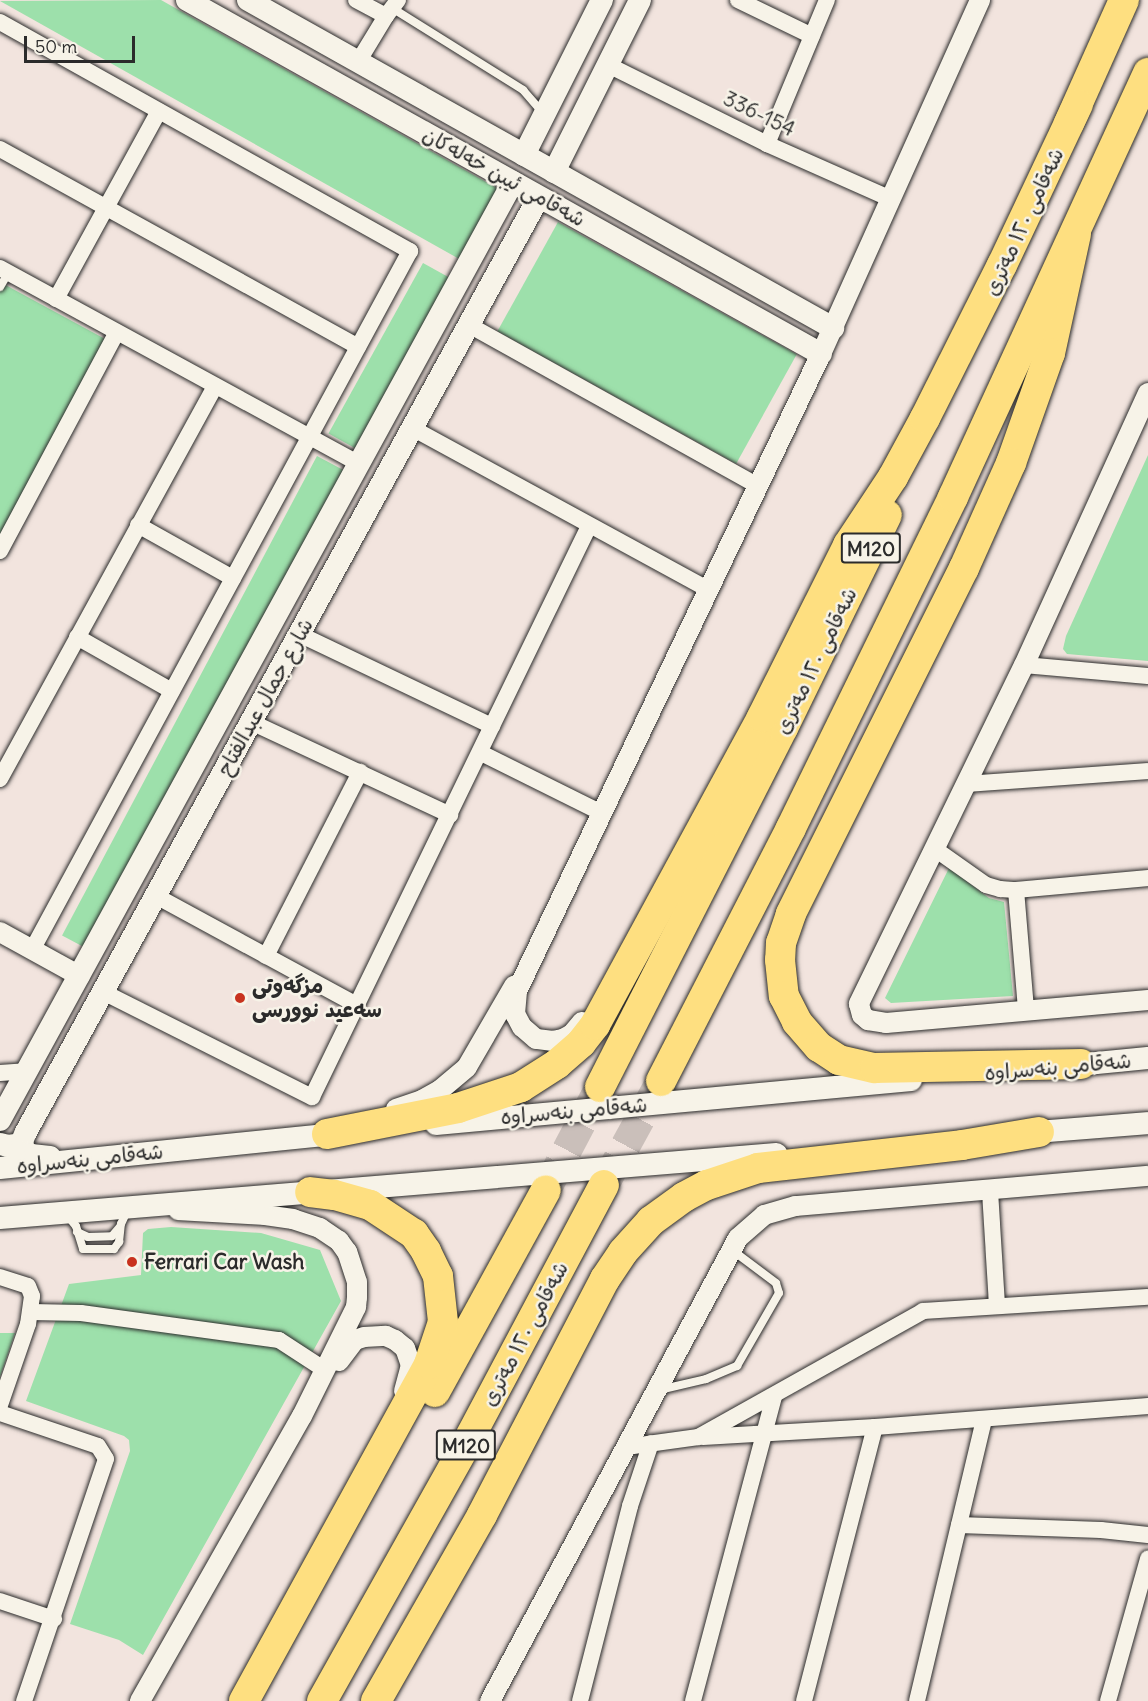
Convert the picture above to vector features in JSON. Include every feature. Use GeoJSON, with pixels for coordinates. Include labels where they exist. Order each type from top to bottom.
{"type":"FeatureCollection","features":[{"type":"Feature","properties":{"kind":"highway","name":"شەقامی ١٢٠ مەتری"},"geometry":{"type":"LineString","coordinates":[[600,1087],[855,581],[1078,104],[1124,0]]}},
{"type":"Feature","properties":{"kind":"highway","name":"M120"},"geometry":{"type":"LineString","coordinates":[[661,1081],[822,764],[947,508],[1076,234],[1148,73]]}},
{"type":"Feature","properties":{"kind":"highway"},"geometry":{"type":"LineString","coordinates":[[327,1134],[458,1108],[491,1099],[521,1087],[557,1064],[581,1043],[595,1025],[762,717],[848,545],[893,477],[925,418],[1002,266],[1078,104]]}},
{"type":"Feature","properties":{"kind":"highway"},"geometry":{"type":"LineString","coordinates":[[1076,234],[1050,353],[1011,463],[964,568],[791,914],[782,943],[780,960],[784,996],[796,1022],[819,1047],[839,1060],[875,1068],[1081,1064]]}},
{"type":"Feature","properties":{"kind":"highway"},"geometry":{"type":"LineString","coordinates":[[376,1701],[482,1515],[605,1278],[622,1252],[651,1221],[684,1197],[707,1185],[758,1168],[962,1145],[1039,1132]]}},
{"type":"Feature","properties":{"kind":"highway","name":"شەقامی ١٢٠ مەتری"},"geometry":{"type":"LineString","coordinates":[[322,1701],[471,1435],[604,1185]]}},
{"type":"Feature","properties":{"kind":"highway","name":"M120"},"geometry":{"type":"LineString","coordinates":[[262,1701],[399,1459],[546,1190]]}},
{"type":"Feature","properties":{"kind":"highway"},"geometry":{"type":"LineString","coordinates":[[244,1701],[368,1478],[439,1340],[443,1322],[441,1288],[426,1251],[405,1226],[370,1205],[334,1195],[310,1192]]}},
{"type":"Feature","properties":{"kind":"main road","name":"شەقامی ئیبن خەلەکان"},"geometry":{"type":"LineString","coordinates":[[187,0],[821,354]]}},
{"type":"Feature","properties":{"kind":"main road","name":"شەقامی ئیبن خەلەکان"},"geometry":{"type":"LineString","coordinates":[[248,0],[833,328]]}},
{"type":"Feature","properties":{"kind":"main road"},"geometry":{"type":"LineString","coordinates":[[524,155],[602,0]]}},
{"type":"Feature","properties":{"kind":"main road"},"geometry":{"type":"LineString","coordinates":[[554,172],[640,0]]}},
{"type":"Feature","properties":{"kind":"main road","name":"شارع جمال عبدالفتاح"},"geometry":{"type":"LineString","coordinates":[[0,1120],[361,465],[513,182]]}},
{"type":"Feature","properties":{"kind":"main road","name":"شارع جمال عبدالفتاح"},"geometry":{"type":"LineString","coordinates":[[76,1161],[32,1155],[11,1144],[103,992],[539,197]]}},
{"type":"Feature","properties":{"kind":"main road"},"geometry":{"type":"LineString","coordinates":[[248,670],[272,683]]}},
{"type":"Feature","properties":{"kind":"main road","name":"شەقامی بنەسراوە"},"geometry":{"type":"LineString","coordinates":[[0,1168],[327,1134],[1148,1058]]}},
{"type":"Feature","properties":{"kind":"main road"},"geometry":{"type":"LineString","coordinates":[[0,1218],[64,1213],[133,1212],[310,1192],[1148,1123]]}},
{"type":"Feature","properties":{"kind":"street"},"geometry":{"type":"LineString","coordinates":[[356,0],[392,8],[358,62]]}},
{"type":"Feature","properties":{"kind":"street"},"geometry":{"type":"LineString","coordinates":[[738,0],[812,36]]}},
{"type":"Feature","properties":{"kind":"street"},"geometry":{"type":"LineString","coordinates":[[767,144],[827,0]]}},
{"type":"Feature","properties":{"kind":"street"},"geometry":{"type":"LineString","coordinates":[[663,897],[580,1024],[568,1037],[553,1041],[536,1039],[526,1032],[515,1014],[517,991],[821,354],[980,0]]}},
{"type":"Feature","properties":{"kind":"street"},"geometry":{"type":"LineString","coordinates":[[0,22],[410,251],[32,950]]}},
{"type":"Feature","properties":{"kind":"street","name":"336-154"},"geometry":{"type":"LineString","coordinates":[[608,65],[767,144],[891,199]]}},
{"type":"Feature","properties":{"kind":"street"},"geometry":{"type":"LineString","coordinates":[[56,299],[159,111]]}},
{"type":"Feature","properties":{"kind":"street"},"geometry":{"type":"LineString","coordinates":[[0,149],[358,347]]}},
{"type":"Feature","properties":{"kind":"street"},"geometry":{"type":"LineString","coordinates":[[3,276],[56,299],[361,465]]}},
{"type":"Feature","properties":{"kind":"street"},"geometry":{"type":"LineString","coordinates":[[469,325],[758,486]]}},
{"type":"Feature","properties":{"kind":"street"},"geometry":{"type":"LineString","coordinates":[[2,541],[117,332]]}},
{"type":"Feature","properties":{"kind":"street"},"geometry":{"type":"LineString","coordinates":[[0,779],[215,386]]}},
{"type":"Feature","properties":{"kind":"street"},"geometry":{"type":"LineString","coordinates":[[1148,393],[1024,665],[936,849],[861,998],[862,1015],[868,1020],[886,1023],[1148,1000]]}},
{"type":"Feature","properties":{"kind":"street"},"geometry":{"type":"LineString","coordinates":[[412,428],[709,590]]}},
{"type":"Feature","properties":{"kind":"street"},"geometry":{"type":"LineString","coordinates":[[138,525],[233,578]]}},
{"type":"Feature","properties":{"kind":"street"},"geometry":{"type":"LineString","coordinates":[[103,992],[312,1097],[481,753],[589,526]]}},
{"type":"Feature","properties":{"kind":"street"},"geometry":{"type":"LineString","coordinates":[[299,634],[492,726]]}},
{"type":"Feature","properties":{"kind":"street"},"geometry":{"type":"LineString","coordinates":[[77,637],[172,691]]}},
{"type":"Feature","properties":{"kind":"street"},"geometry":{"type":"LineString","coordinates":[[1024,665],[1148,676]]}},
{"type":"Feature","properties":{"kind":"street"},"geometry":{"type":"LineString","coordinates":[[251,722],[450,815]]}},
{"type":"Feature","properties":{"kind":"street"},"geometry":{"type":"LineString","coordinates":[[481,753],[602,813]]}},
{"type":"Feature","properties":{"kind":"street"},"geometry":{"type":"LineString","coordinates":[[967,784],[1148,771]]}},
{"type":"Feature","properties":{"kind":"street"},"geometry":{"type":"LineString","coordinates":[[266,956],[360,772]]}},
{"type":"Feature","properties":{"kind":"street"},"geometry":{"type":"LineString","coordinates":[[936,849],[986,885],[1016,890],[1148,878]]}},
{"type":"Feature","properties":{"kind":"street"},"geometry":{"type":"LineString","coordinates":[[1016,890],[1026,1010]]}},
{"type":"Feature","properties":{"kind":"street"},"geometry":{"type":"LineString","coordinates":[[156,896],[357,1005]]}},
{"type":"Feature","properties":{"kind":"street"},"geometry":{"type":"LineString","coordinates":[[255,1141],[398,1108],[440,1090],[466,1067],[479,1048],[551,918]]}},
{"type":"Feature","properties":{"kind":"street"},"geometry":{"type":"LineString","coordinates":[[0,932],[80,976]]}},
{"type":"Feature","properties":{"kind":"street"},"geometry":{"type":"LineString","coordinates":[[0,1073],[29,1071]]}},
{"type":"Feature","properties":{"kind":"street"},"geometry":{"type":"LineString","coordinates":[[490,1701],[738,1238],[764,1215],[796,1206],[1148,1176]]}},
{"type":"Feature","properties":{"kind":"street"},"geometry":{"type":"LineString","coordinates":[[990,1191],[997,1306]]}},
{"type":"Feature","properties":{"kind":"street"},"geometry":{"type":"LineString","coordinates":[[133,1212],[185,1211],[293,1219],[320,1228],[339,1241],[353,1264],[357,1297],[356,1307],[302,1416],[140,1701]]}},
{"type":"Feature","properties":{"kind":"street"},"geometry":{"type":"LineString","coordinates":[[0,1277],[27,1286],[32,1296],[31,1312],[0,1405]]}},
{"type":"Feature","properties":{"kind":"street"},"geometry":{"type":"LineString","coordinates":[[698,1437],[923,1311],[1148,1298]]}},
{"type":"Feature","properties":{"kind":"street"},"geometry":{"type":"LineString","coordinates":[[31,1312],[81,1313],[279,1340],[325,1370]]}},
{"type":"Feature","properties":{"kind":"street"},"geometry":{"type":"LineString","coordinates":[[302,1416],[355,1340],[372,1335],[386,1336],[405,1348],[411,1365],[407,1383],[368,1478]]}},
{"type":"Feature","properties":{"kind":"street"},"geometry":{"type":"LineString","coordinates":[[693,1701],[774,1396]]}},
{"type":"Feature","properties":{"kind":"street"},"geometry":{"type":"LineString","coordinates":[[626,1447],[698,1437],[875,1427],[1148,1406]]}},
{"type":"Feature","properties":{"kind":"street"},"geometry":{"type":"LineString","coordinates":[[0,1413],[98,1446],[106,1459],[54,1619],[24,1701]]}},
{"type":"Feature","properties":{"kind":"street"},"geometry":{"type":"LineString","coordinates":[[917,1701],[984,1419]]}},
{"type":"Feature","properties":{"kind":"street"},"geometry":{"type":"LineString","coordinates":[[804,1701],[875,1427]]}},
{"type":"Feature","properties":{"kind":"street"},"geometry":{"type":"LineString","coordinates":[[580,1701],[627,1515],[651,1443]]}},
{"type":"Feature","properties":{"kind":"street"},"geometry":{"type":"LineString","coordinates":[[959,1525],[1101,1530],[1148,1536]]}},
{"type":"Feature","properties":{"kind":"street"},"geometry":{"type":"LineString","coordinates":[[1108,1701],[1148,1559]]}},
{"type":"Feature","properties":{"kind":"street"},"geometry":{"type":"LineString","coordinates":[[0,1601],[54,1619]]}},
{"type":"Feature","properties":{"kind":"lane"},"geometry":{"type":"LineString","coordinates":[[392,8],[523,90],[544,115]]}},
{"type":"Feature","properties":{"kind":"lane"},"geometry":{"type":"LineString","coordinates":[[64,1213],[73,1221],[83,1249],[114,1249],[133,1212]]}},
{"type":"Feature","properties":{"kind":"lane"},"geometry":{"type":"LineString","coordinates":[[656,1390],[706,1379],[737,1366],[774,1304],[779,1293],[776,1283],[732,1250]]}},
{"type":"Feature","properties":{"kind":"green space"},"geometry":{"type":"Polygon","coordinates":[[[161,0],[497,188],[461,260],[0,1],[161,0]]]}},
{"type":"Feature","properties":{"kind":"green space"},"geometry":{"type":"Polygon","coordinates":[[[558,222],[797,354],[736,464],[497,331],[558,222]]]}},
{"type":"Feature","properties":{"kind":"green space"},"geometry":{"type":"Polygon","coordinates":[[[423,263],[450,278],[356,449],[328,434],[423,263]]]}},
{"type":"Feature","properties":{"kind":"green space"},"geometry":{"type":"Polygon","coordinates":[[[0,282],[107,340],[0,536],[0,282]]]}},
{"type":"Feature","properties":{"kind":"green space"},"geometry":{"type":"Polygon","coordinates":[[[1148,455],[1148,661],[1067,654],[1063,649],[1066,636],[1148,455]]]}},
{"type":"Feature","properties":{"kind":"green space"},"geometry":{"type":"Polygon","coordinates":[[[317,456],[345,471],[90,950],[62,935],[317,456]]]}},
{"type":"Feature","properties":{"kind":"green space"},"geometry":{"type":"Polygon","coordinates":[[[949,868],[989,898],[1004,902],[1013,996],[891,1003],[885,998],[949,868]]]}},
{"type":"Feature","properties":{"kind":"green space"},"geometry":{"type":"Polygon","coordinates":[[[171,1227],[261,1233],[320,1250],[341,1301],[143,1655],[119,1640],[70,1624],[130,1451],[129,1440],[124,1436],[26,1401],[69,1284],[141,1275],[143,1233],[148,1229],[171,1227]]]}},
{"type":"Feature","properties":{"kind":"green space"},"geometry":{"type":"Polygon","coordinates":[[[0,1333],[15,1333],[0,1377],[0,1333]]]}},
{"type":"Feature","properties":{"kind":"tunnel"},"geometry":{"type":"LineString","coordinates":[[604,1185],[661,1081]]}},
{"type":"Feature","properties":{"kind":"tunnel"},"geometry":{"type":"LineString","coordinates":[[546,1190],[600,1087]]}},
{"type":"Feature","properties":{"kind":"place","name":"مزگەوتی سەعید نوورسی"},"geometry":{"type":"Point","coordinates":[240,998]}},
{"type":"Feature","properties":{"kind":"place","name":"Ferrari Car Wash"},"geometry":{"type":"Point","coordinates":[132,1262]}}]}
